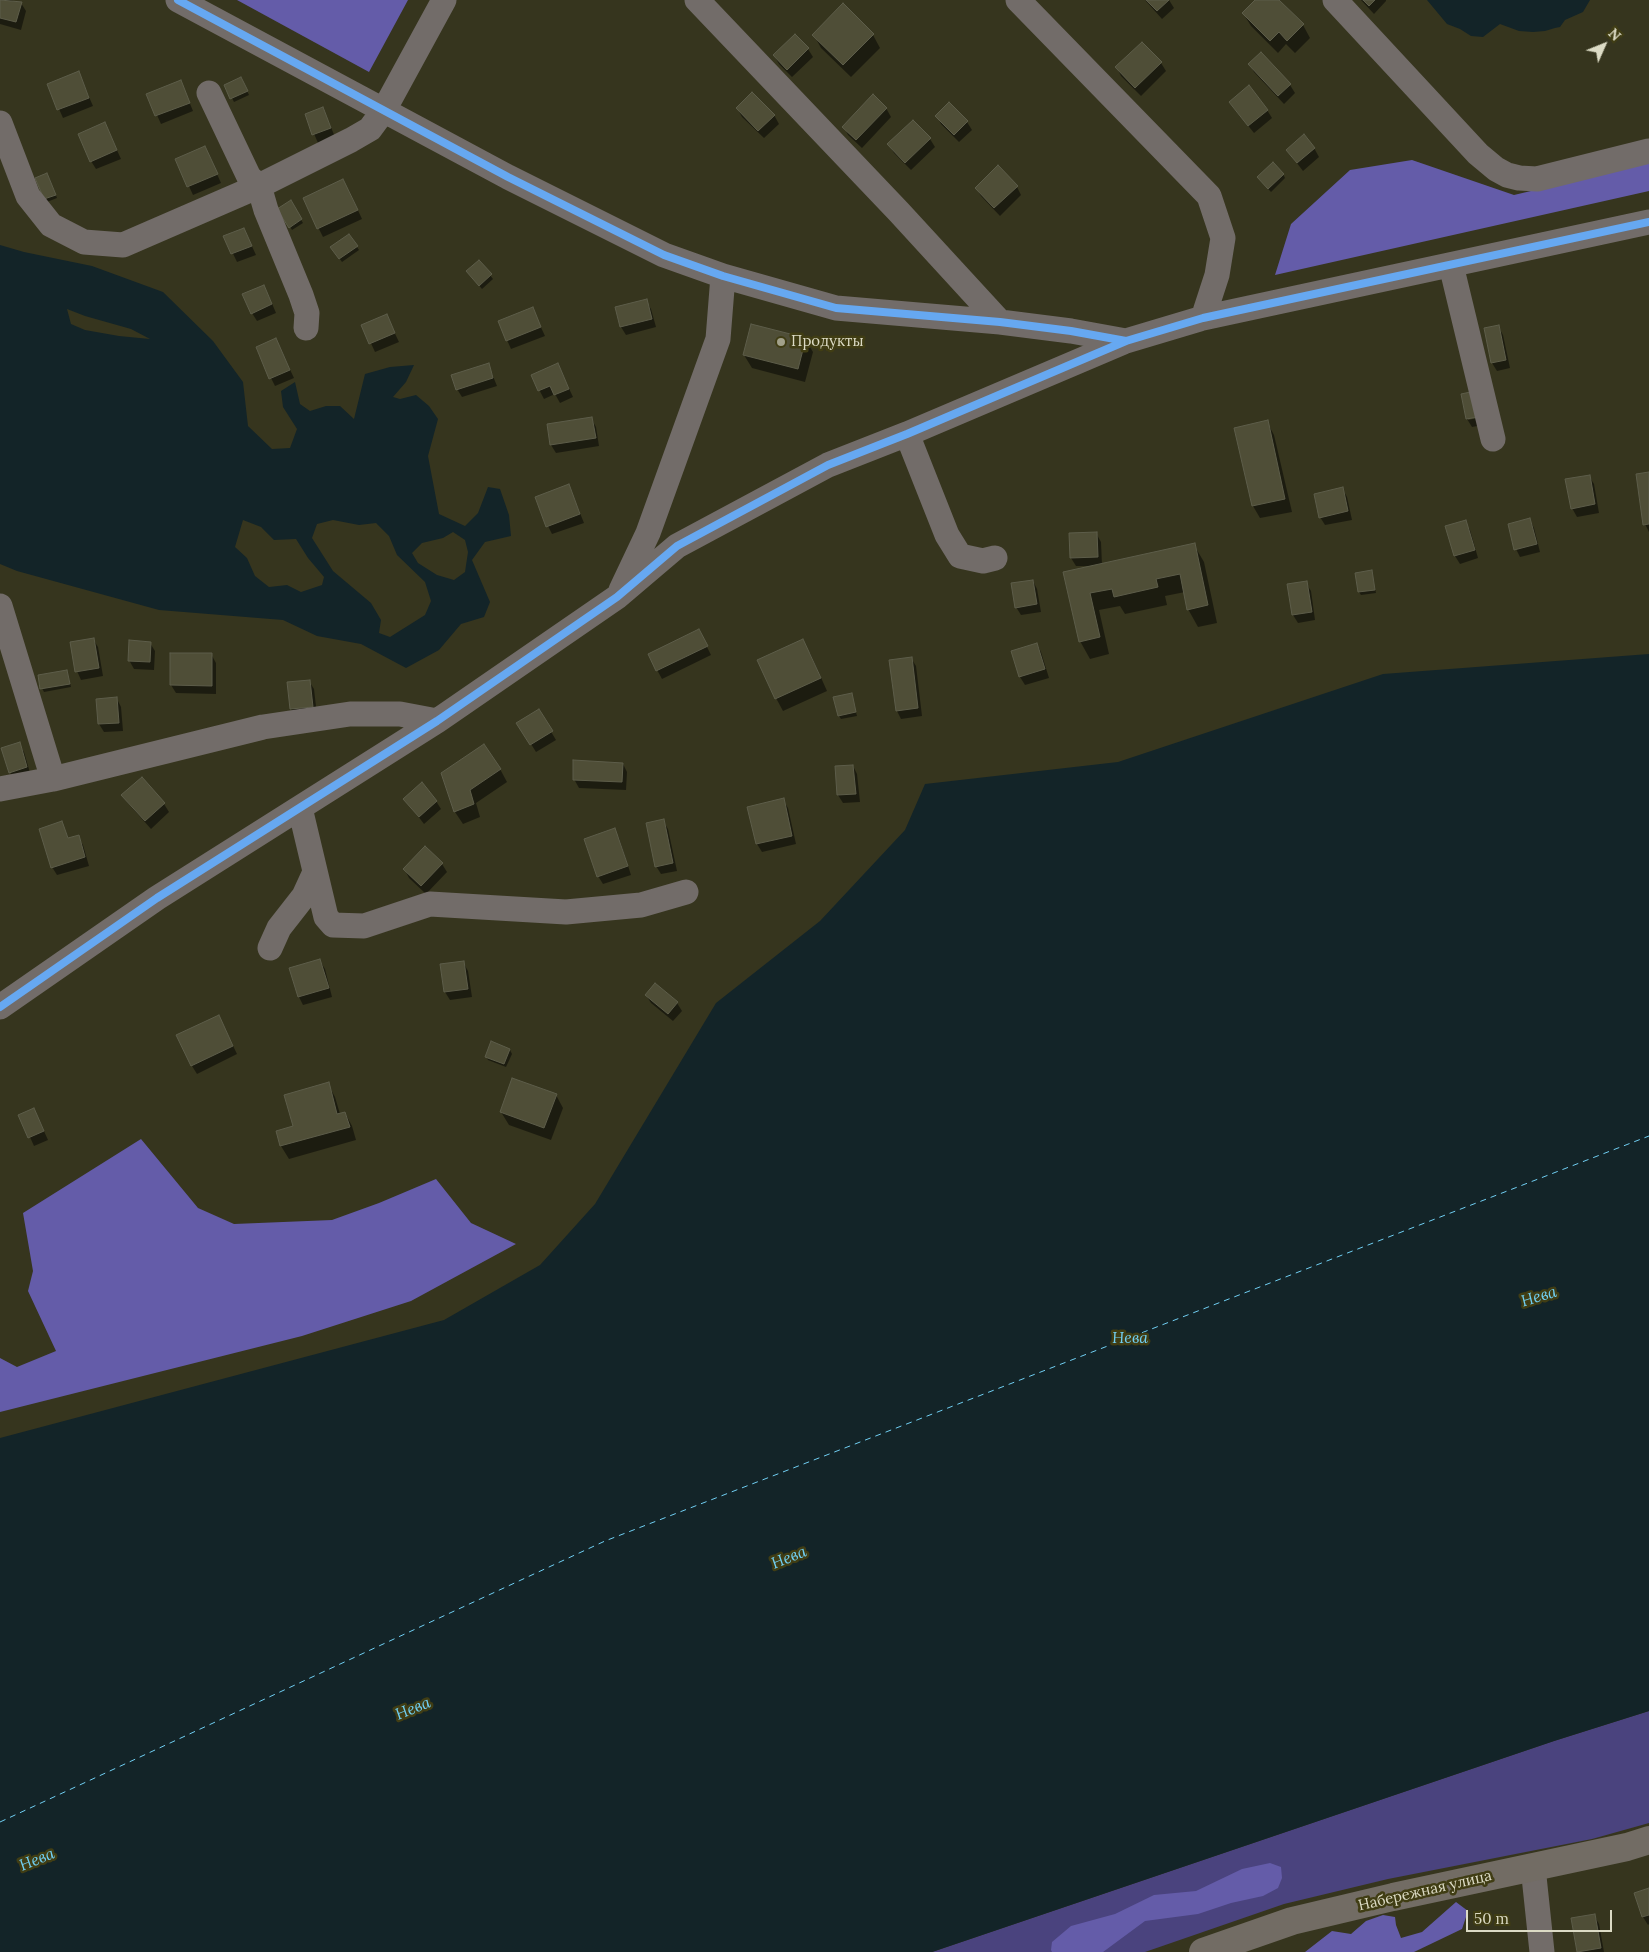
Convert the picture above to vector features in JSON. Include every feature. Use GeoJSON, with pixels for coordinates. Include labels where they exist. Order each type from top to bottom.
{"type":"FeatureCollection","features":[{"type":"Feature","properties":{"kind":"main road","name":"Набережная улица"},"geometry":{"type":"LineString","coordinates":[[1203,1952],[1292,1921],[1627,1847],[1649,1840]]}},
{"type":"Feature","properties":{"kind":"street"},"geometry":{"type":"LineString","coordinates":[[178,0],[508,177],[664,255],[723,276],[836,308],[1000,322],[1071,331],[1126,341]]}},
{"type":"Feature","properties":{"kind":"street"},"geometry":{"type":"LineString","coordinates":[[0,123],[28,196],[51,225],[84,242],[123,245],[259,186],[352,140],[370,129],[384,110],[444,0]]}},
{"type":"Feature","properties":{"kind":"street"},"geometry":{"type":"LineString","coordinates":[[697,0],[899,212],[1000,322]]}},
{"type":"Feature","properties":{"kind":"street"},"geometry":{"type":"LineString","coordinates":[[1018,0],[1208,196],[1223,238],[1217,275],[1203,318]]}},
{"type":"Feature","properties":{"kind":"street"},"geometry":{"type":"LineString","coordinates":[[1336,0],[1478,154],[1496,169],[1507,175],[1537,179],[1649,151]]}},
{"type":"Feature","properties":{"kind":"street"},"geometry":{"type":"LineString","coordinates":[[209,93],[249,177],[259,186],[266,210],[308,313],[306,328]]}},
{"type":"Feature","properties":{"kind":"street"},"geometry":{"type":"LineString","coordinates":[[0,1007],[157,898],[437,721],[617,597],[677,546],[828,466],[1126,341],[1203,318],[1649,222]]}},
{"type":"Feature","properties":{"kind":"street"},"geometry":{"type":"LineString","coordinates":[[1451,265],[1493,439]]}},
{"type":"Feature","properties":{"kind":"street"},"geometry":{"type":"LineString","coordinates":[[617,597],[648,533],[718,339],[723,276]]}},
{"type":"Feature","properties":{"kind":"street"},"geometry":{"type":"LineString","coordinates":[[907,434],[948,535],[960,556],[983,561],[995,558]]}},
{"type":"Feature","properties":{"kind":"street"},"geometry":{"type":"LineString","coordinates":[[0,606],[53,779]]}},
{"type":"Feature","properties":{"kind":"street"},"geometry":{"type":"LineString","coordinates":[[0,789],[53,779],[263,727],[350,714],[400,714],[437,721]]}},
{"type":"Feature","properties":{"kind":"street"},"geometry":{"type":"LineString","coordinates":[[300,808],[326,917],[333,925],[364,926],[430,904],[566,912],[641,905],[686,892]]}},
{"type":"Feature","properties":{"kind":"street"},"geometry":{"type":"LineString","coordinates":[[270,948],[279,928],[304,896],[315,872]]}},
{"type":"Feature","properties":{"kind":"street"},"geometry":{"type":"LineString","coordinates":[[1533,1867],[1542,1952]]}},
{"type":"Feature","properties":{"kind":"shaded area"},"geometry":{"type":"Polygon","coordinates":[[[237,0],[408,0],[369,72],[237,0]]]}},
{"type":"Feature","properties":{"kind":"shaded area"},"geometry":{"type":"Polygon","coordinates":[[[1412,160],[1514,195],[1649,163],[1649,191],[1275,275],[1291,224],[1350,170],[1412,160]]]}},
{"type":"Feature","properties":{"kind":"shaded area"},"geometry":{"type":"Polygon","coordinates":[[[141,1139],[198,1208],[234,1224],[332,1220],[436,1179],[471,1223],[516,1244],[411,1301],[302,1336],[0,1412],[0,1358],[17,1367],[56,1351],[28,1291],[33,1271],[23,1213],[141,1139]]]}},
{"type":"Feature","properties":{"kind":"shaded area"},"geometry":{"type":"Polygon","coordinates":[[[1649,1711],[1649,1823],[1592,1839],[1388,1879],[1284,1904],[1145,1952],[932,1952],[1554,1741],[1649,1711]]]}},
{"type":"Feature","properties":{"kind":"shaded area"},"geometry":{"type":"Polygon","coordinates":[[[1270,1863],[1281,1867],[1282,1878],[1278,1888],[1263,1896],[1231,1903],[1198,1914],[1145,1921],[1103,1952],[1052,1952],[1051,1950],[1052,1942],[1071,1926],[1115,1914],[1154,1895],[1196,1891],[1242,1869],[1270,1863]]]}},
{"type":"Feature","properties":{"kind":"shaded area"},"geometry":{"type":"Polygon","coordinates":[[[1456,1902],[1468,1911],[1462,1929],[1414,1952],[1305,1952],[1332,1931],[1351,1934],[1366,1921],[1383,1915],[1395,1917],[1401,1938],[1422,1932],[1456,1902]]]}},
{"type":"Feature","properties":{"kind":"water"},"geometry":{"type":"Polygon","coordinates":[[[1427,0],[1590,0],[1583,12],[1565,20],[1560,27],[1533,32],[1519,31],[1500,24],[1483,37],[1471,36],[1447,24],[1427,0]]]}},
{"type":"Feature","properties":{"kind":"water"},"geometry":{"type":"Polygon","coordinates":[[[0,245],[92,266],[163,292],[213,341],[243,382],[248,426],[272,449],[290,448],[297,429],[283,407],[281,391],[295,382],[300,404],[310,411],[326,406],[340,406],[354,419],[365,374],[390,367],[414,365],[406,382],[393,397],[400,399],[416,395],[429,406],[438,419],[428,456],[439,514],[465,526],[478,513],[488,487],[500,489],[509,515],[511,536],[485,542],[472,560],[490,602],[484,617],[461,624],[439,650],[406,668],[361,644],[317,636],[283,620],[159,610],[17,571],[0,564],[0,245]],[[67,309],[71,324],[85,330],[150,339],[131,329],[67,309]],[[243,520],[235,547],[247,558],[255,576],[269,587],[287,585],[301,592],[322,585],[324,577],[308,558],[296,539],[274,540],[261,527],[243,520]],[[333,520],[317,524],[312,538],[333,571],[371,603],[381,620],[379,633],[390,637],[425,615],[431,601],[425,582],[397,555],[389,536],[376,523],[359,525],[333,520]],[[453,532],[443,538],[422,543],[412,553],[418,563],[437,575],[454,580],[465,572],[468,552],[465,540],[453,532]]]}},
{"type":"Feature","properties":{"kind":"water","name":"Нева"},"geometry":{"type":"Polygon","coordinates":[[[1649,654],[1649,1711],[1554,1741],[932,1952],[0,1952],[0,1438],[444,1320],[540,1265],[595,1204],[716,1003],[820,921],[905,830],[925,784],[1118,762],[1383,674],[1649,654]]]}},
{"type":"Feature","properties":{"kind":"building"},"geometry":{"type":"Polygon","coordinates":[[[0,0],[22,2],[16,22],[0,18],[0,0]]]}},
{"type":"Feature","properties":{"kind":"building"},"geometry":{"type":"Polygon","coordinates":[[[1146,0],[1169,0],[1157,11],[1146,0]]]}},
{"type":"Feature","properties":{"kind":"building"},"geometry":{"type":"Polygon","coordinates":[[[1255,0],[1279,0],[1304,24],[1287,41],[1279,32],[1270,41],[1242,13],[1255,0]]]}},
{"type":"Feature","properties":{"kind":"building"},"geometry":{"type":"Polygon","coordinates":[[[1363,0],[1375,0],[1369,6],[1363,0]]]}},
{"type":"Feature","properties":{"kind":"building"},"geometry":{"type":"Polygon","coordinates":[[[843,3],[874,34],[843,65],[812,35],[843,3]]]}},
{"type":"Feature","properties":{"kind":"building"},"geometry":{"type":"Polygon","coordinates":[[[795,34],[809,48],[787,70],[773,55],[795,34]]]}},
{"type":"Feature","properties":{"kind":"building"},"geometry":{"type":"Polygon","coordinates":[[[1142,42],[1162,62],[1135,88],[1115,67],[1142,42]]]}},
{"type":"Feature","properties":{"kind":"building"},"geometry":{"type":"Polygon","coordinates":[[[1261,52],[1291,84],[1278,96],[1248,64],[1261,52]]]}},
{"type":"Feature","properties":{"kind":"building"},"geometry":{"type":"Polygon","coordinates":[[[79,71],[89,98],[57,110],[47,84],[79,71]]]}},
{"type":"Feature","properties":{"kind":"building"},"geometry":{"type":"Polygon","coordinates":[[[241,77],[248,91],[230,99],[224,85],[241,77]]]}},
{"type":"Feature","properties":{"kind":"building"},"geometry":{"type":"Polygon","coordinates":[[[181,80],[190,103],[155,116],[146,94],[181,80]]]}},
{"type":"Feature","properties":{"kind":"building"},"geometry":{"type":"Polygon","coordinates":[[[1249,85],[1268,110],[1248,126],[1229,102],[1249,85]]]}},
{"type":"Feature","properties":{"kind":"building"},"geometry":{"type":"Polygon","coordinates":[[[752,92],[775,115],[758,131],[736,108],[752,92]]]}},
{"type":"Feature","properties":{"kind":"building"},"geometry":{"type":"Polygon","coordinates":[[[873,94],[887,108],[856,140],[842,127],[873,94]]]}},
{"type":"Feature","properties":{"kind":"building"},"geometry":{"type":"Polygon","coordinates":[[[949,102],[968,121],[954,135],[935,116],[949,102]]]}},
{"type":"Feature","properties":{"kind":"building"},"geometry":{"type":"Polygon","coordinates":[[[323,107],[331,128],[312,135],[305,114],[323,107]]]}},
{"type":"Feature","properties":{"kind":"building"},"geometry":{"type":"Polygon","coordinates":[[[913,120],[931,138],[905,163],[887,144],[913,120]]]}},
{"type":"Feature","properties":{"kind":"building"},"geometry":{"type":"Polygon","coordinates":[[[105,122],[117,150],[90,162],[78,134],[105,122]]]}},
{"type":"Feature","properties":{"kind":"building"},"geometry":{"type":"Polygon","coordinates":[[[1304,134],[1315,148],[1297,163],[1286,150],[1304,134]]]}},
{"type":"Feature","properties":{"kind":"building"},"geometry":{"type":"Polygon","coordinates":[[[205,146],[218,174],[187,187],[175,159],[205,146]]]}},
{"type":"Feature","properties":{"kind":"building"},"geometry":{"type":"Polygon","coordinates":[[[1273,162],[1284,174],[1268,189],[1257,177],[1273,162]]]}},
{"type":"Feature","properties":{"kind":"building"},"geometry":{"type":"Polygon","coordinates":[[[998,165],[1018,186],[994,208],[975,188],[998,165]]]}},
{"type":"Feature","properties":{"kind":"building"},"geometry":{"type":"Polygon","coordinates":[[[47,173],[56,195],[44,199],[35,178],[47,173]]]}},
{"type":"Feature","properties":{"kind":"building"},"geometry":{"type":"Polygon","coordinates":[[[343,179],[358,210],[317,229],[303,198],[343,179]]]}},
{"type":"Feature","properties":{"kind":"building"},"geometry":{"type":"Polygon","coordinates":[[[291,200],[302,219],[289,228],[277,209],[291,200]]]}},
{"type":"Feature","properties":{"kind":"building"},"geometry":{"type":"Polygon","coordinates":[[[244,228],[252,246],[231,254],[223,236],[244,228]]]}},
{"type":"Feature","properties":{"kind":"building"},"geometry":{"type":"Polygon","coordinates":[[[349,234],[358,246],[339,259],[330,247],[349,234]]]}},
{"type":"Feature","properties":{"kind":"building"},"geometry":{"type":"Polygon","coordinates":[[[479,260],[492,274],[479,286],[466,271],[479,260]]]}},
{"type":"Feature","properties":{"kind":"building"},"geometry":{"type":"Polygon","coordinates":[[[264,285],[272,304],[251,314],[242,294],[264,285]]]}},
{"type":"Feature","properties":{"kind":"building"},"geometry":{"type":"Polygon","coordinates":[[[647,299],[652,319],[620,327],[615,307],[647,299]]]}},
{"type":"Feature","properties":{"kind":"building"},"geometry":{"type":"Polygon","coordinates":[[[533,307],[541,327],[506,341],[498,321],[533,307]]]}},
{"type":"Feature","properties":{"kind":"building"},"geometry":{"type":"Polygon","coordinates":[[[387,314],[395,333],[369,344],[361,325],[387,314]]]}},
{"type":"Feature","properties":{"kind":"building"},"geometry":{"type":"Polygon","coordinates":[[[751,324],[806,338],[798,369],[743,355],[751,324]]]}},
{"type":"Feature","properties":{"kind":"building"},"geometry":{"type":"Polygon","coordinates":[[[1499,325],[1506,360],[1491,363],[1484,328],[1499,325]]]}},
{"type":"Feature","properties":{"kind":"building"},"geometry":{"type":"Polygon","coordinates":[[[276,338],[290,370],[269,379],[256,347],[276,338]]]}},
{"type":"Feature","properties":{"kind":"building"},"geometry":{"type":"Polygon","coordinates":[[[489,363],[493,378],[456,390],[451,375],[489,363]]]}},
{"type":"Feature","properties":{"kind":"building"},"geometry":{"type":"Polygon","coordinates":[[[558,363],[569,389],[554,395],[550,386],[538,391],[531,375],[558,363]]]}},
{"type":"Feature","properties":{"kind":"building"},"geometry":{"type":"Polygon","coordinates":[[[1480,390],[1485,416],[1466,419],[1461,394],[1480,390]]]}},
{"type":"Feature","properties":{"kind":"building"},"geometry":{"type":"Polygon","coordinates":[[[592,417],[596,438],[550,445],[547,424],[592,417]]]}},
{"type":"Feature","properties":{"kind":"building"},"geometry":{"type":"Polygon","coordinates":[[[1268,420],[1285,499],[1252,506],[1234,428],[1268,420]]]}},
{"type":"Feature","properties":{"kind":"building"},"geometry":{"type":"Polygon","coordinates":[[[1649,472],[1649,524],[1643,525],[1636,474],[1649,472]]]}},
{"type":"Feature","properties":{"kind":"building"},"geometry":{"type":"Polygon","coordinates":[[[1590,475],[1595,504],[1571,509],[1565,479],[1590,475]]]}},
{"type":"Feature","properties":{"kind":"building"},"geometry":{"type":"Polygon","coordinates":[[[569,484],[580,514],[546,527],[535,497],[569,484]]]}},
{"type":"Feature","properties":{"kind":"building"},"geometry":{"type":"Polygon","coordinates":[[[1343,487],[1348,511],[1319,518],[1314,494],[1343,487]]]}},
{"type":"Feature","properties":{"kind":"building"},"geometry":{"type":"Polygon","coordinates":[[[1530,518],[1537,544],[1514,550],[1508,524],[1530,518]]]}},
{"type":"Feature","properties":{"kind":"building"},"geometry":{"type":"Polygon","coordinates":[[[1466,520],[1475,550],[1454,556],[1445,526],[1466,520]]]}},
{"type":"Feature","properties":{"kind":"building"},"geometry":{"type":"Polygon","coordinates":[[[1097,532],[1098,557],[1070,558],[1069,533],[1097,532]]]}},
{"type":"Feature","properties":{"kind":"building"},"geometry":{"type":"Polygon","coordinates":[[[1195,543],[1208,605],[1187,610],[1180,574],[1156,579],[1158,587],[1114,597],[1112,589],[1090,593],[1100,637],[1079,642],[1063,572],[1195,543]]]}},
{"type":"Feature","properties":{"kind":"building"},"geometry":{"type":"Polygon","coordinates":[[[1372,570],[1375,590],[1358,592],[1355,573],[1372,570]]]}},
{"type":"Feature","properties":{"kind":"building"},"geometry":{"type":"Polygon","coordinates":[[[1033,580],[1037,604],[1015,608],[1011,583],[1033,580]]]}},
{"type":"Feature","properties":{"kind":"building"},"geometry":{"type":"Polygon","coordinates":[[[1307,581],[1312,612],[1292,615],[1287,584],[1307,581]]]}},
{"type":"Feature","properties":{"kind":"building"},"geometry":{"type":"Polygon","coordinates":[[[699,629],[708,646],[656,671],[648,654],[699,629]]]}},
{"type":"Feature","properties":{"kind":"building"},"geometry":{"type":"Polygon","coordinates":[[[94,638],[99,668],[75,672],[70,642],[94,638]]]}},
{"type":"Feature","properties":{"kind":"building"},"geometry":{"type":"Polygon","coordinates":[[[803,639],[821,678],[775,699],[757,660],[803,639]]]}},
{"type":"Feature","properties":{"kind":"building"},"geometry":{"type":"Polygon","coordinates":[[[129,640],[151,642],[150,662],[128,661],[129,640]]]}},
{"type":"Feature","properties":{"kind":"building"},"geometry":{"type":"Polygon","coordinates":[[[1037,643],[1045,669],[1019,677],[1011,651],[1037,643]]]}},
{"type":"Feature","properties":{"kind":"building"},"geometry":{"type":"Polygon","coordinates":[[[170,653],[212,653],[212,686],[170,685],[170,653]]]}},
{"type":"Feature","properties":{"kind":"building"},"geometry":{"type":"Polygon","coordinates":[[[912,657],[918,708],[896,711],[889,660],[912,657]]]}},
{"type":"Feature","properties":{"kind":"building"},"geometry":{"type":"Polygon","coordinates":[[[67,670],[70,684],[40,689],[38,675],[67,670]]]}},
{"type":"Feature","properties":{"kind":"building"},"geometry":{"type":"Polygon","coordinates":[[[310,680],[313,707],[290,709],[287,682],[310,680]]]}},
{"type":"Feature","properties":{"kind":"building"},"geometry":{"type":"Polygon","coordinates":[[[852,693],[856,712],[838,716],[833,697],[852,693]]]}},
{"type":"Feature","properties":{"kind":"building"},"geometry":{"type":"Polygon","coordinates":[[[117,697],[119,723],[98,724],[96,699],[117,697]]]}},
{"type":"Feature","properties":{"kind":"building"},"geometry":{"type":"Polygon","coordinates":[[[539,709],[553,731],[530,745],[516,723],[539,709]]]}},
{"type":"Feature","properties":{"kind":"building"},"geometry":{"type":"Polygon","coordinates":[[[20,742],[27,767],[9,773],[1,748],[20,742]]]}},
{"type":"Feature","properties":{"kind":"building"},"geometry":{"type":"Polygon","coordinates":[[[484,744],[501,769],[470,790],[474,804],[454,812],[441,773],[484,744]]]}},
{"type":"Feature","properties":{"kind":"building"},"geometry":{"type":"Polygon","coordinates":[[[573,760],[623,763],[622,782],[573,780],[573,760]]]}},
{"type":"Feature","properties":{"kind":"building"},"geometry":{"type":"Polygon","coordinates":[[[853,765],[856,794],[837,795],[835,766],[853,765]]]}},
{"type":"Feature","properties":{"kind":"building"},"geometry":{"type":"Polygon","coordinates":[[[142,777],[165,803],[145,821],[121,795],[142,777]]]}},
{"type":"Feature","properties":{"kind":"building"},"geometry":{"type":"Polygon","coordinates":[[[422,782],[437,801],[419,817],[403,799],[422,782]]]}},
{"type":"Feature","properties":{"kind":"building"},"geometry":{"type":"Polygon","coordinates":[[[784,798],[792,836],[756,844],[747,807],[784,798]]]}},
{"type":"Feature","properties":{"kind":"building"},"geometry":{"type":"Polygon","coordinates":[[[664,819],[673,863],[655,867],[646,823],[664,819]]]}},
{"type":"Feature","properties":{"kind":"building"},"geometry":{"type":"Polygon","coordinates":[[[62,821],[68,838],[79,835],[85,857],[51,868],[39,829],[62,821]]]}},
{"type":"Feature","properties":{"kind":"building"},"geometry":{"type":"Polygon","coordinates":[[[615,828],[628,866],[597,877],[584,839],[615,828]]]}},
{"type":"Feature","properties":{"kind":"building"},"geometry":{"type":"Polygon","coordinates":[[[425,846],[443,863],[421,886],[403,869],[425,846]]]}},
{"type":"Feature","properties":{"kind":"building"},"geometry":{"type":"Polygon","coordinates":[[[320,959],[329,988],[298,997],[289,968],[320,959]]]}},
{"type":"Feature","properties":{"kind":"building"},"geometry":{"type":"Polygon","coordinates":[[[464,961],[468,989],[444,992],[440,964],[464,961]]]}},
{"type":"Feature","properties":{"kind":"building"},"geometry":{"type":"Polygon","coordinates":[[[655,983],[678,1002],[668,1014],[645,995],[655,983]]]}},
{"type":"Feature","properties":{"kind":"building"},"geometry":{"type":"Polygon","coordinates":[[[219,1015],[233,1046],[191,1066],[176,1035],[219,1015]]]}},
{"type":"Feature","properties":{"kind":"building"},"geometry":{"type":"Polygon","coordinates":[[[491,1041],[510,1049],[504,1064],[485,1057],[491,1041]]]}},
{"type":"Feature","properties":{"kind":"building"},"geometry":{"type":"Polygon","coordinates":[[[512,1078],[557,1094],[544,1128],[500,1112],[512,1078]]]}},
{"type":"Feature","properties":{"kind":"building"},"geometry":{"type":"Polygon","coordinates":[[[329,1082],[337,1114],[345,1112],[350,1127],[280,1146],[276,1131],[293,1126],[284,1095],[329,1082]]]}},
{"type":"Feature","properties":{"kind":"building"},"geometry":{"type":"Polygon","coordinates":[[[34,1108],[44,1131],[28,1138],[18,1115],[34,1108]]]}},
{"type":"Feature","properties":{"kind":"building"},"geometry":{"type":"Polygon","coordinates":[[[1649,1888],[1649,1915],[1642,1917],[1634,1893],[1649,1888]]]}},
{"type":"Feature","properties":{"kind":"building"},"geometry":{"type":"Polygon","coordinates":[[[1595,1914],[1601,1948],[1577,1952],[1571,1918],[1595,1914]]]}},
{"type":"Feature","properties":{"kind":"ferry route"},"geometry":{"type":"LineString","coordinates":[[0,1822],[605,1541],[1649,1136]]}},
{"type":"Feature","properties":{"kind":"cycle path"},"geometry":{"type":"LineString","coordinates":[[178,0],[508,177],[664,255],[723,276],[836,308],[1000,322],[1071,331],[1126,341]]}},
{"type":"Feature","properties":{"kind":"cycle path"},"geometry":{"type":"LineString","coordinates":[[0,1007],[157,898],[437,721],[617,597],[677,546],[828,465],[907,434],[1126,341],[1203,318],[1649,222]]}},
{"type":"Feature","properties":{"kind":"place","name":"Продукты"},"geometry":{"type":"Point","coordinates":[781,342]}}]}
